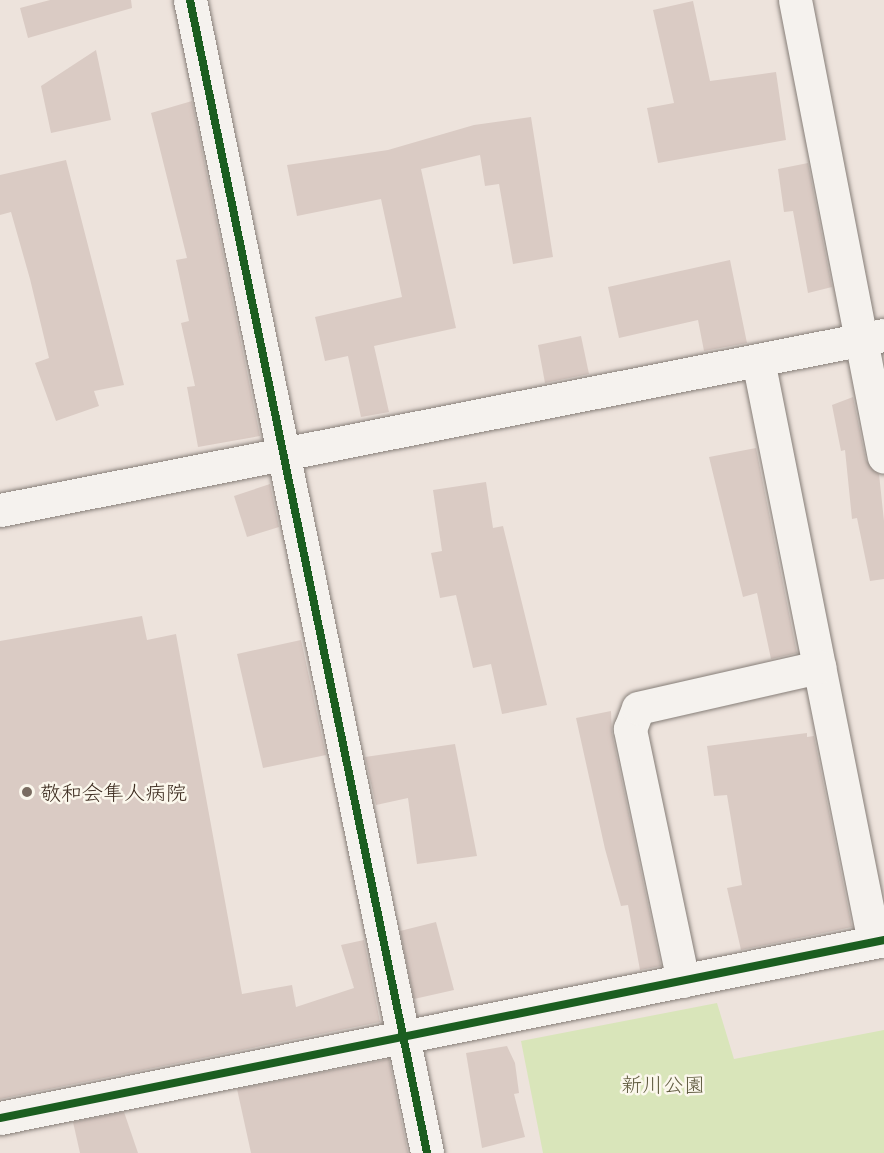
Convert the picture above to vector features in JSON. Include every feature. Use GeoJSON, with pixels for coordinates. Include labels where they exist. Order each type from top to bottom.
{"type":"FeatureCollection","features":[{"type":"Feature","properties":{"kind":"street"},"geometry":{"type":"LineString","coordinates":[[190,0],[427,1153]]}},
{"type":"Feature","properties":{"kind":"street"},"geometry":{"type":"LineString","coordinates":[[795,0],[873,337],[884,456]]}},
{"type":"Feature","properties":{"kind":"street"},"geometry":{"type":"LineString","coordinates":[[0,510],[873,337]]}},
{"type":"Feature","properties":{"kind":"street"},"geometry":{"type":"LineString","coordinates":[[0,1118],[879,941],[819,667],[758,360]]}},
{"type":"Feature","properties":{"kind":"street"},"geometry":{"type":"LineString","coordinates":[[683,981],[630,729],[638,708],[819,667]]}},
{"type":"Feature","properties":{"kind":"green space","name":"新川公園"},"geometry":{"type":"Polygon","coordinates":[[[717,1003],[734,1059],[884,1030],[884,1153],[543,1153],[521,1041],[717,1003]]]}},
{"type":"Feature","properties":{"kind":"building"},"geometry":{"type":"Polygon","coordinates":[[[50,0],[131,0],[132,8],[28,38],[20,8],[50,0]]]}},
{"type":"Feature","properties":{"kind":"building"},"geometry":{"type":"Polygon","coordinates":[[[693,1],[710,81],[776,72],[786,140],[658,163],[647,108],[674,103],[653,10],[693,1]]]}},
{"type":"Feature","properties":{"kind":"building"},"geometry":{"type":"Polygon","coordinates":[[[96,50],[111,120],[51,133],[41,86],[96,50]]]}},
{"type":"Feature","properties":{"kind":"building"},"geometry":{"type":"Polygon","coordinates":[[[192,101],[260,436],[198,447],[187,387],[195,386],[181,323],[189,321],[176,260],[187,258],[151,113],[192,101]]]}},
{"type":"Feature","properties":{"kind":"building"},"geometry":{"type":"Polygon","coordinates":[[[531,117],[553,257],[513,264],[499,184],[485,186],[480,155],[421,169],[456,328],[374,346],[389,412],[361,417],[348,356],[325,361],[315,317],[402,297],[381,199],[297,216],[287,165],[388,150],[474,125],[531,117]]]}},
{"type":"Feature","properties":{"kind":"building"},"geometry":{"type":"Polygon","coordinates":[[[66,160],[124,385],[94,391],[99,406],[56,421],[35,363],[49,358],[30,279],[11,212],[0,215],[0,175],[66,160]]]}},
{"type":"Feature","properties":{"kind":"building"},"geometry":{"type":"Polygon","coordinates":[[[808,163],[832,287],[808,293],[793,211],[784,212],[778,169],[808,163]]]}},
{"type":"Feature","properties":{"kind":"building"},"geometry":{"type":"Polygon","coordinates":[[[730,260],[747,343],[704,351],[698,320],[619,338],[608,287],[730,260]]]}},
{"type":"Feature","properties":{"kind":"building"},"geometry":{"type":"Polygon","coordinates":[[[581,336],[589,374],[545,383],[538,345],[581,336]]]}},
{"type":"Feature","properties":{"kind":"building"},"geometry":{"type":"Polygon","coordinates":[[[853,397],[866,460],[879,474],[884,521],[884,579],[870,581],[857,518],[852,519],[845,450],[841,451],[832,405],[853,397]]]}},
{"type":"Feature","properties":{"kind":"building"},"geometry":{"type":"Polygon","coordinates":[[[756,448],[797,653],[771,659],[757,593],[743,597],[709,457],[756,448]]]}},
{"type":"Feature","properties":{"kind":"building"},"geometry":{"type":"Polygon","coordinates":[[[486,482],[493,528],[503,526],[547,705],[502,714],[491,664],[473,668],[456,595],[440,598],[431,553],[442,551],[433,490],[486,482]]]}},
{"type":"Feature","properties":{"kind":"building"},"geometry":{"type":"Polygon","coordinates":[[[270,484],[279,527],[247,537],[234,496],[270,484]]]}},
{"type":"Feature","properties":{"kind":"building"},"geometry":{"type":"Polygon","coordinates":[[[142,616],[147,640],[176,634],[242,994],[292,985],[296,1007],[354,988],[341,945],[364,940],[380,1022],[0,1099],[0,641],[142,616]]]}},
{"type":"Feature","properties":{"kind":"building"},"geometry":{"type":"Polygon","coordinates":[[[301,640],[326,755],[263,768],[237,654],[301,640]]]}},
{"type":"Feature","properties":{"kind":"building"},"geometry":{"type":"Polygon","coordinates":[[[611,711],[612,733],[661,966],[640,970],[628,905],[621,906],[605,849],[576,718],[611,711]]]}},
{"type":"Feature","properties":{"kind":"building"},"geometry":{"type":"Polygon","coordinates":[[[807,733],[807,737],[814,736],[852,927],[741,950],[727,888],[742,885],[727,795],[714,796],[707,746],[807,733]]]}},
{"type":"Feature","properties":{"kind":"building"},"geometry":{"type":"Polygon","coordinates":[[[455,744],[477,856],[417,864],[408,798],[376,805],[365,757],[455,744]]]}},
{"type":"Feature","properties":{"kind":"building"},"geometry":{"type":"Polygon","coordinates":[[[436,922],[454,990],[414,999],[400,931],[436,922]]]}},
{"type":"Feature","properties":{"kind":"building"},"geometry":{"type":"Polygon","coordinates":[[[507,1046],[515,1063],[519,1093],[514,1094],[525,1137],[482,1148],[466,1053],[507,1046]]]}},
{"type":"Feature","properties":{"kind":"building"},"geometry":{"type":"Polygon","coordinates":[[[389,1059],[408,1153],[251,1153],[237,1089],[389,1059]]]}},
{"type":"Feature","properties":{"kind":"building"},"geometry":{"type":"Polygon","coordinates":[[[124,1112],[138,1153],[80,1153],[73,1122],[124,1112]]]}},
{"type":"Feature","properties":{"kind":"cycle path"},"geometry":{"type":"LineString","coordinates":[[190,0],[427,1153]]}},
{"type":"Feature","properties":{"kind":"cycle path"},"geometry":{"type":"LineString","coordinates":[[0,1118],[884,940]]}},
{"type":"Feature","properties":{"kind":"place","name":"敬和会隼人病院"},"geometry":{"type":"Point","coordinates":[27,792]}}]}
